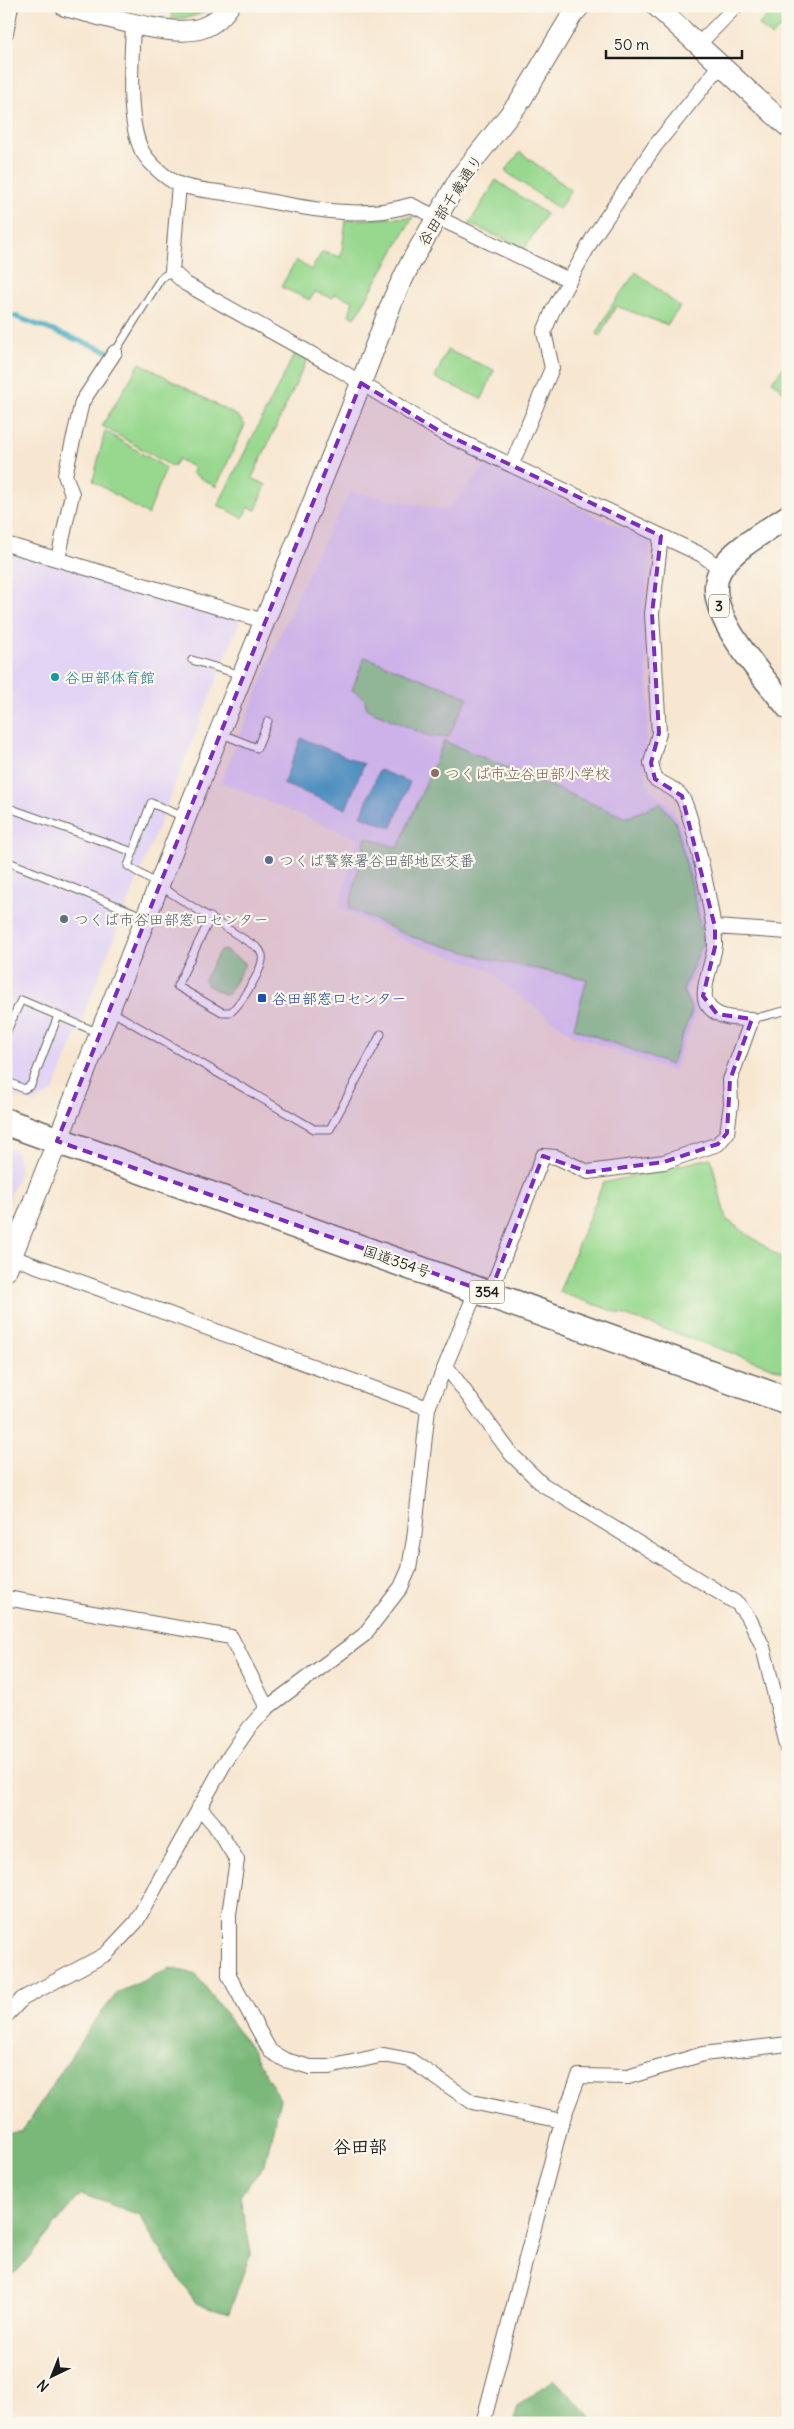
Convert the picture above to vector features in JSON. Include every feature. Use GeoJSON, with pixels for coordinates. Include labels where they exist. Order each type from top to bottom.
{"type":"FeatureCollection","features":[{"type":"Feature","properties":{"kind":"highway","name":"国道354号"},"geometry":{"type":"LineString","coordinates":[[6,1122],[788,1401]]}},
{"type":"Feature","properties":{"kind":"main road"},"geometry":{"type":"LineString","coordinates":[[721,569],[736,554],[788,516]]}},
{"type":"Feature","properties":{"kind":"main road","name":"3"},"geometry":{"type":"LineString","coordinates":[[721,569],[717,578],[716,590],[722,616],[732,635],[788,708]]}},
{"type":"Feature","properties":{"kind":"street"},"geometry":{"type":"LineString","coordinates":[[6,33],[11,6]]}},
{"type":"Feature","properties":{"kind":"street"},"geometry":{"type":"LineString","coordinates":[[65,6],[133,23],[172,30],[201,28],[213,23],[229,6]]}},
{"type":"Feature","properties":{"kind":"street","name":"谷田部千歳通り"},"geometry":{"type":"LineString","coordinates":[[9,1264],[185,817],[394,297],[437,215],[461,176],[521,100],[572,15],[580,6]]}},
{"type":"Feature","properties":{"kind":"street"},"geometry":{"type":"LineString","coordinates":[[656,6],[788,127]]}},
{"type":"Feature","properties":{"kind":"street"},"geometry":{"type":"LineString","coordinates":[[698,45],[736,6]]}},
{"type":"Feature","properties":{"kind":"street"},"geometry":{"type":"LineString","coordinates":[[133,23],[133,117],[136,137],[143,152],[155,167],[179,184],[314,209],[348,212],[397,209],[411,205],[437,215],[569,280]]}},
{"type":"Feature","properties":{"kind":"street"},"geometry":{"type":"LineString","coordinates":[[512,464],[552,368],[544,332],[569,280],[594,236],[655,146],[720,66]]}},
{"type":"Feature","properties":{"kind":"street"},"geometry":{"type":"LineString","coordinates":[[179,184],[172,271],[186,284],[361,383],[442,432],[702,555],[721,569]]}},
{"type":"Feature","properties":{"kind":"street"},"geometry":{"type":"LineString","coordinates":[[58,559],[72,494],[65,475],[82,402],[116,352]]}},
{"type":"Feature","properties":{"kind":"street"},"geometry":{"type":"LineString","coordinates":[[6,2016],[22,1999],[106,1954],[136,1922],[224,1764],[249,1728],[267,1708],[364,1635],[401,1586],[409,1569],[414,1539],[428,1408],[446,1366],[484,1291],[543,1156],[556,1157],[588,1172],[664,1162],[718,1144],[727,1132],[732,1104],[730,1080],[752,1019],[735,1019],[717,1014],[707,1004],[703,996],[715,946],[715,927],[691,824],[682,796],[655,779],[651,763],[659,733],[652,614],[661,536]]}},
{"type":"Feature","properties":{"kind":"street"},"geometry":{"type":"LineString","coordinates":[[6,544],[264,621]]}},
{"type":"Feature","properties":{"kind":"street"},"geometry":{"type":"LineString","coordinates":[[715,927],[788,932]]}},
{"type":"Feature","properties":{"kind":"street"},"geometry":{"type":"LineString","coordinates":[[9,1264],[428,1408]]}},
{"type":"Feature","properties":{"kind":"street"},"geometry":{"type":"LineString","coordinates":[[446,1366],[512,1455],[542,1484],[738,1604],[750,1620],[763,1647],[788,1749]]}},
{"type":"Feature","properties":{"kind":"street"},"geometry":{"type":"LineString","coordinates":[[6,1598],[231,1637],[267,1708]]}},
{"type":"Feature","properties":{"kind":"street"},"geometry":{"type":"LineString","coordinates":[[199,1808],[214,1824],[237,1860],[228,1914],[230,1976],[270,2051],[285,2060],[310,2066],[329,2066],[384,2055],[410,2060],[472,2102],[562,2121]]}},
{"type":"Feature","properties":{"kind":"street"},"geometry":{"type":"LineString","coordinates":[[483,2423],[562,2121],[579,2076],[628,2077],[703,2054],[788,2044]]}},
{"type":"Feature","properties":{"kind":"lane"},"geometry":{"type":"LineString","coordinates":[[116,352],[161,278],[172,271]]}},
{"type":"Feature","properties":{"kind":"lane"},"geometry":{"type":"LineString","coordinates":[[192,660],[242,675]]}},
{"type":"Feature","properties":{"kind":"lane"},"geometry":{"type":"LineString","coordinates":[[219,733],[257,748],[268,721]]}},
{"type":"Feature","properties":{"kind":"lane"},"geometry":{"type":"LineString","coordinates":[[185,817],[151,803],[128,866],[159,884],[211,917],[258,948],[262,956],[256,974],[239,1004],[231,1012],[222,1012],[178,986],[211,917]]}},
{"type":"Feature","properties":{"kind":"lane"},"geometry":{"type":"LineString","coordinates":[[6,807],[133,852]]}},
{"type":"Feature","properties":{"kind":"lane"},"geometry":{"type":"LineString","coordinates":[[6,862],[146,917]]}},
{"type":"Feature","properties":{"kind":"lane"},"geometry":{"type":"LineString","coordinates":[[6,1033],[21,1000],[100,1033]]}},
{"type":"Feature","properties":{"kind":"lane"},"geometry":{"type":"LineString","coordinates":[[109,1010],[314,1129],[330,1129],[382,1034]]}},
{"type":"Feature","properties":{"kind":"lane"},"geometry":{"type":"LineString","coordinates":[[752,1019],[788,1010]]}},
{"type":"Feature","properties":{"kind":"lane"},"geometry":{"type":"LineString","coordinates":[[6,1081],[24,1089],[31,1085],[58,1016]]}},
{"type":"Feature","properties":{"kind":"highlighted area"},"geometry":{"type":"Polygon","coordinates":[[[361,383],[441,432],[661,536],[652,614],[659,733],[651,763],[655,779],[682,796],[715,927],[715,947],[703,996],[717,1014],[752,1019],[730,1080],[727,1133],[718,1144],[664,1162],[588,1172],[543,1156],[490,1293],[57,1141],[361,383]]]}},
{"type":"Feature","properties":{"kind":"shaded area","name":"つくば市立谷田部小学校"},"geometry":{"type":"Polygon","coordinates":[[[485,465],[651,541],[644,609],[649,708],[644,764],[647,784],[652,791],[668,804],[678,818],[695,876],[708,942],[686,993],[697,1012],[673,1072],[572,1035],[505,985],[489,969],[407,942],[339,907],[358,839],[221,782],[279,637],[310,569],[350,492],[448,510],[485,465]]]}},
{"type":"Feature","properties":{"kind":"shaded area"},"geometry":{"type":"Polygon","coordinates":[[[6,550],[240,621],[53,1092],[33,1103],[6,1093],[6,550]]]}},
{"type":"Feature","properties":{"kind":"shaded area"},"geometry":{"type":"Polygon","coordinates":[[[6,1148],[16,1151],[20,1171],[6,1207],[6,1148]]]}},
{"type":"Feature","properties":{"kind":"green space"},"geometry":{"type":"Polygon","coordinates":[[[174,6],[213,6],[198,15],[171,19],[174,6]]]}},
{"type":"Feature","properties":{"kind":"green space"},"geometry":{"type":"Polygon","coordinates":[[[764,6],[788,6],[788,21],[771,37],[759,25],[769,13],[764,6]]]}},
{"type":"Feature","properties":{"kind":"green space"},"geometry":{"type":"Polygon","coordinates":[[[520,152],[571,190],[559,209],[505,171],[520,152]]]}},
{"type":"Feature","properties":{"kind":"green space"},"geometry":{"type":"Polygon","coordinates":[[[496,180],[546,214],[525,248],[469,224],[496,180]]]}},
{"type":"Feature","properties":{"kind":"green space"},"geometry":{"type":"Polygon","coordinates":[[[413,217],[355,318],[349,315],[353,301],[335,294],[333,298],[315,292],[310,300],[281,287],[296,260],[311,270],[322,252],[341,257],[346,220],[413,217]]]}},
{"type":"Feature","properties":{"kind":"green space"},"geometry":{"type":"Polygon","coordinates":[[[636,272],[680,307],[667,325],[616,306],[600,336],[597,334],[612,305],[636,272]]]}},
{"type":"Feature","properties":{"kind":"green space"},"geometry":{"type":"Polygon","coordinates":[[[447,350],[494,370],[482,399],[435,378],[447,350]]]}},
{"type":"Feature","properties":{"kind":"green space"},"geometry":{"type":"Polygon","coordinates":[[[296,351],[308,358],[252,478],[266,485],[256,510],[248,507],[243,518],[218,505],[296,351]]]}},
{"type":"Feature","properties":{"kind":"green space"},"geometry":{"type":"Polygon","coordinates":[[[788,362],[788,388],[784,392],[772,381],[788,362]]]}},
{"type":"Feature","properties":{"kind":"green space"},"geometry":{"type":"Polygon","coordinates":[[[140,363],[239,417],[245,425],[216,487],[192,473],[195,468],[178,459],[173,467],[102,426],[140,363]]]}},
{"type":"Feature","properties":{"kind":"green space"},"geometry":{"type":"Polygon","coordinates":[[[105,431],[166,468],[148,515],[93,481],[105,431]]]}},
{"type":"Feature","properties":{"kind":"green space"},"geometry":{"type":"Polygon","coordinates":[[[365,657],[468,697],[448,737],[431,737],[367,709],[364,698],[352,690],[365,657]]]}},
{"type":"Feature","properties":{"kind":"green space"},"geometry":{"type":"Polygon","coordinates":[[[444,741],[626,818],[660,803],[675,821],[695,898],[703,942],[683,990],[692,1011],[671,1065],[574,1028],[587,979],[501,962],[409,936],[349,908],[366,837],[398,848],[444,741]]]}},
{"type":"Feature","properties":{"kind":"green space"},"geometry":{"type":"Polygon","coordinates":[[[224,950],[244,962],[244,966],[228,994],[225,995],[207,985],[204,980],[219,952],[224,950]]]}},
{"type":"Feature","properties":{"kind":"green space"},"geometry":{"type":"Polygon","coordinates":[[[711,1158],[726,1219],[788,1263],[788,1373],[559,1292],[603,1183],[711,1158]]]}},
{"type":"Feature","properties":{"kind":"green space"},"geometry":{"type":"Polygon","coordinates":[[[170,1968],[196,1974],[252,2050],[280,2099],[265,2164],[240,2196],[251,2252],[229,2313],[196,2303],[157,2246],[140,2215],[81,2194],[20,2268],[6,2280],[6,2134],[22,2131],[91,2026],[117,1993],[170,1968]]]}},
{"type":"Feature","properties":{"kind":"green space"},"geometry":{"type":"Polygon","coordinates":[[[554,2379],[590,2415],[591,2423],[513,2423],[518,2406],[554,2379]]]}},
{"type":"Feature","properties":{"kind":"water"},"geometry":{"type":"Polygon","coordinates":[[[301,738],[364,764],[346,809],[283,784],[301,738]]]}},
{"type":"Feature","properties":{"kind":"water"},"geometry":{"type":"Polygon","coordinates":[[[379,770],[410,782],[392,828],[361,816],[379,770]]]}},
{"type":"Feature","properties":{"kind":"waterway"},"geometry":{"type":"LineString","coordinates":[[6,313],[107,351]]}},
{"type":"Feature","properties":{"kind":"place","name":"谷田部体育館"},"geometry":{"type":"Point","coordinates":[55,677]}},
{"type":"Feature","properties":{"kind":"place","name":"つくば市立谷田部小学校"},"geometry":{"type":"Point","coordinates":[435,773]}},
{"type":"Feature","properties":{"kind":"place","name":"つくば警察署谷田部地区交番"},"geometry":{"type":"Point","coordinates":[269,860]}},
{"type":"Feature","properties":{"kind":"place","name":"つくば市谷田部窓口センター"},"geometry":{"type":"Point","coordinates":[64,919]}},
{"type":"Feature","properties":{"kind":"place","name":"谷田部窓口センター"},"geometry":{"type":"Point","coordinates":[262,998]}},
{"type":"Feature","properties":{"kind":"district","name":"谷田部"},"geometry":{"type":"Point","coordinates":[360,2146]}}]}
